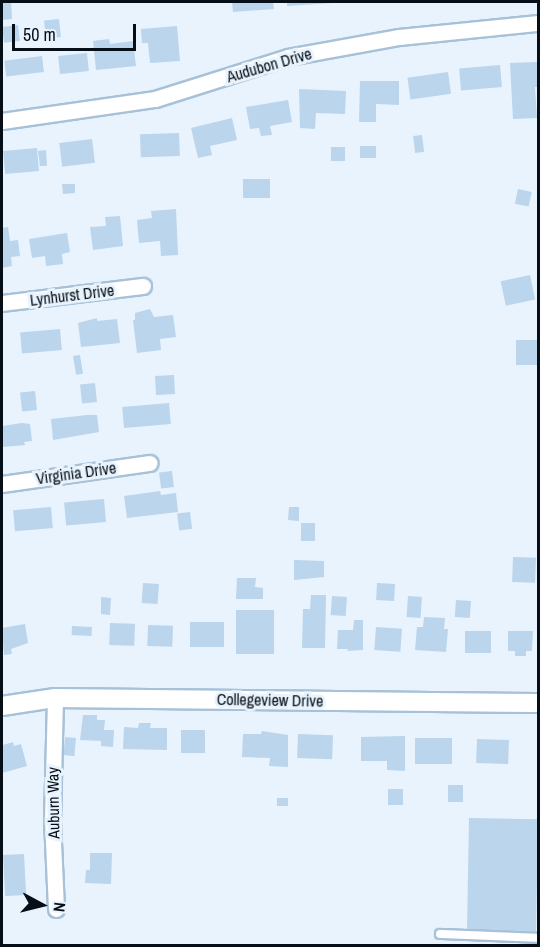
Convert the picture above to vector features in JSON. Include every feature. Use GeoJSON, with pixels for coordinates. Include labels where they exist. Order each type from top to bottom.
{"type":"FeatureCollection","features":[{"type":"Feature","properties":{"kind":"street","name":"Audubon Drive"},"geometry":{"type":"LineString","coordinates":[[2,121],[155,99],[288,57],[399,37],[538,23]]}},
{"type":"Feature","properties":{"kind":"street","name":"Lynhurst Drive"},"geometry":{"type":"LineString","coordinates":[[2,303],[143,286]]}},
{"type":"Feature","properties":{"kind":"street","name":"Virginia Drive"},"geometry":{"type":"LineString","coordinates":[[2,484],[150,463]]}},
{"type":"Feature","properties":{"kind":"street","name":"Collegeview Drive"},"geometry":{"type":"LineString","coordinates":[[2,706],[55,698],[538,702]]}},
{"type":"Feature","properties":{"kind":"street","name":"Auburn Way"},"geometry":{"type":"LineString","coordinates":[[55,698],[52,820],[56,909]]}},
{"type":"Feature","properties":{"kind":"lane"},"geometry":{"type":"LineString","coordinates":[[440,934],[538,938]]}},
{"type":"Feature","properties":{"kind":"building"},"geometry":{"type":"Polygon","coordinates":[[[2,2],[11,2],[12,19],[2,20],[2,2]]]}},
{"type":"Feature","properties":{"kind":"building"},"geometry":{"type":"Polygon","coordinates":[[[232,2],[273,2],[274,9],[233,12],[232,2]]]}},
{"type":"Feature","properties":{"kind":"building"},"geometry":{"type":"Polygon","coordinates":[[[287,2],[333,2],[333,3],[287,6],[287,2]]]}},
{"type":"Feature","properties":{"kind":"building"},"geometry":{"type":"Polygon","coordinates":[[[59,19],[61,37],[46,38],[44,21],[59,19]]]}},
{"type":"Feature","properties":{"kind":"building"},"geometry":{"type":"Polygon","coordinates":[[[18,25],[20,41],[4,43],[2,27],[18,25]]]}},
{"type":"Feature","properties":{"kind":"building"},"geometry":{"type":"Polygon","coordinates":[[[177,26],[180,61],[150,63],[148,43],[142,43],[141,29],[177,26]]]}},
{"type":"Feature","properties":{"kind":"building"},"geometry":{"type":"Polygon","coordinates":[[[109,39],[110,44],[133,41],[136,66],[96,70],[93,41],[109,39]]]}},
{"type":"Feature","properties":{"kind":"building"},"geometry":{"type":"Polygon","coordinates":[[[87,53],[89,71],[60,74],[58,56],[87,53]]]}},
{"type":"Feature","properties":{"kind":"building"},"geometry":{"type":"Polygon","coordinates":[[[42,56],[44,72],[6,77],[4,61],[42,56]]]}},
{"type":"Feature","properties":{"kind":"building"},"geometry":{"type":"Polygon","coordinates":[[[538,62],[538,87],[535,87],[537,118],[513,119],[510,63],[538,62]]]}},
{"type":"Feature","properties":{"kind":"building"},"geometry":{"type":"Polygon","coordinates":[[[500,65],[502,87],[461,90],[459,69],[500,65]]]}},
{"type":"Feature","properties":{"kind":"building"},"geometry":{"type":"Polygon","coordinates":[[[448,72],[451,94],[410,99],[407,78],[448,72]]]}},
{"type":"Feature","properties":{"kind":"building"},"geometry":{"type":"Polygon","coordinates":[[[360,81],[399,81],[399,105],[376,104],[376,122],[359,122],[360,81]]]}},
{"type":"Feature","properties":{"kind":"building"},"geometry":{"type":"Polygon","coordinates":[[[299,89],[346,91],[345,114],[316,113],[315,129],[300,128],[299,89]]]}},
{"type":"Feature","properties":{"kind":"building"},"geometry":{"type":"Polygon","coordinates":[[[288,100],[292,122],[270,126],[272,135],[261,136],[259,128],[250,129],[246,107],[288,100]]]}},
{"type":"Feature","properties":{"kind":"building"},"geometry":{"type":"Polygon","coordinates":[[[232,118],[237,140],[210,146],[212,155],[198,158],[191,128],[232,118]]]}},
{"type":"Feature","properties":{"kind":"building"},"geometry":{"type":"Polygon","coordinates":[[[179,133],[180,156],[141,157],[140,134],[179,133]]]}},
{"type":"Feature","properties":{"kind":"building"},"geometry":{"type":"Polygon","coordinates":[[[422,135],[424,152],[415,153],[413,136],[422,135]]]}},
{"type":"Feature","properties":{"kind":"building"},"geometry":{"type":"Polygon","coordinates":[[[92,139],[95,163],[62,167],[59,143],[92,139]]]}},
{"type":"Feature","properties":{"kind":"building"},"geometry":{"type":"Polygon","coordinates":[[[360,146],[376,146],[376,158],[360,158],[360,146]]]}},
{"type":"Feature","properties":{"kind":"building"},"geometry":{"type":"Polygon","coordinates":[[[331,147],[345,147],[345,161],[331,161],[331,147]]]}},
{"type":"Feature","properties":{"kind":"building"},"geometry":{"type":"Polygon","coordinates":[[[37,148],[39,171],[5,174],[3,151],[37,148]]]}},
{"type":"Feature","properties":{"kind":"building"},"geometry":{"type":"Polygon","coordinates":[[[46,150],[47,166],[40,166],[38,151],[46,150]]]}},
{"type":"Feature","properties":{"kind":"building"},"geometry":{"type":"Polygon","coordinates":[[[243,179],[270,179],[270,198],[243,198],[243,179]]]}},
{"type":"Feature","properties":{"kind":"building"},"geometry":{"type":"Polygon","coordinates":[[[62,184],[75,184],[75,193],[63,194],[62,184]]]}},
{"type":"Feature","properties":{"kind":"building"},"geometry":{"type":"Polygon","coordinates":[[[518,189],[532,192],[529,207],[515,204],[518,189]]]}},
{"type":"Feature","properties":{"kind":"building"},"geometry":{"type":"Polygon","coordinates":[[[176,209],[178,255],[161,256],[160,241],[139,243],[137,220],[152,218],[151,211],[176,209]]]}},
{"type":"Feature","properties":{"kind":"building"},"geometry":{"type":"Polygon","coordinates":[[[120,216],[123,246],[93,250],[90,227],[106,226],[105,217],[120,216]]]}},
{"type":"Feature","properties":{"kind":"building"},"geometry":{"type":"Polygon","coordinates":[[[8,227],[10,241],[18,240],[20,256],[11,257],[12,266],[2,268],[2,228],[8,227]]]}},
{"type":"Feature","properties":{"kind":"building"},"geometry":{"type":"Polygon","coordinates":[[[67,233],[70,252],[62,254],[63,264],[46,266],[45,256],[32,258],[29,239],[67,233]]]}},
{"type":"Feature","properties":{"kind":"building"},"geometry":{"type":"Polygon","coordinates":[[[530,275],[535,299],[506,306],[501,281],[530,275]]]}},
{"type":"Feature","properties":{"kind":"building"},"geometry":{"type":"Polygon","coordinates":[[[150,309],[154,317],[173,315],[176,337],[160,339],[161,350],[137,353],[133,320],[135,320],[135,313],[150,309]]]}},
{"type":"Feature","properties":{"kind":"building"},"geometry":{"type":"Polygon","coordinates":[[[97,318],[97,321],[117,319],[120,343],[81,347],[78,323],[97,318]]]}},
{"type":"Feature","properties":{"kind":"building"},"geometry":{"type":"Polygon","coordinates":[[[60,329],[62,350],[22,353],[20,332],[60,329]]]}},
{"type":"Feature","properties":{"kind":"building"},"geometry":{"type":"Polygon","coordinates":[[[516,340],[538,340],[538,365],[516,365],[516,340]]]}},
{"type":"Feature","properties":{"kind":"building"},"geometry":{"type":"Polygon","coordinates":[[[80,355],[83,374],[76,375],[73,356],[80,355]]]}},
{"type":"Feature","properties":{"kind":"building"},"geometry":{"type":"Polygon","coordinates":[[[174,375],[175,394],[156,395],[155,376],[174,375]]]}},
{"type":"Feature","properties":{"kind":"building"},"geometry":{"type":"Polygon","coordinates":[[[95,383],[97,402],[82,403],[80,385],[95,383]]]}},
{"type":"Feature","properties":{"kind":"building"},"geometry":{"type":"Polygon","coordinates":[[[35,391],[37,410],[22,411],[20,393],[35,391]]]}},
{"type":"Feature","properties":{"kind":"building"},"geometry":{"type":"Polygon","coordinates":[[[169,403],[171,424],[124,428],[122,407],[169,403]]]}},
{"type":"Feature","properties":{"kind":"building"},"geometry":{"type":"Polygon","coordinates":[[[97,415],[99,432],[53,440],[51,419],[97,415]]]}},
{"type":"Feature","properties":{"kind":"building"},"geometry":{"type":"Polygon","coordinates":[[[30,424],[32,441],[24,442],[25,445],[2,447],[2,426],[30,424]]]}},
{"type":"Feature","properties":{"kind":"building"},"geometry":{"type":"Polygon","coordinates":[[[172,471],[174,487],[161,488],[159,473],[172,471]]]}},
{"type":"Feature","properties":{"kind":"building"},"geometry":{"type":"Polygon","coordinates":[[[160,491],[161,495],[176,493],[178,512],[127,518],[124,496],[160,491]]]}},
{"type":"Feature","properties":{"kind":"building"},"geometry":{"type":"Polygon","coordinates":[[[104,499],[106,522],[66,525],[64,502],[104,499]]]}},
{"type":"Feature","properties":{"kind":"building"},"geometry":{"type":"Polygon","coordinates":[[[51,507],[53,528],[15,531],[13,510],[51,507]]]}},
{"type":"Feature","properties":{"kind":"building"},"geometry":{"type":"Polygon","coordinates":[[[289,507],[299,507],[299,521],[288,520],[289,507]]]}},
{"type":"Feature","properties":{"kind":"building"},"geometry":{"type":"Polygon","coordinates":[[[190,512],[192,529],[179,530],[177,514],[190,512]]]}},
{"type":"Feature","properties":{"kind":"building"},"geometry":{"type":"Polygon","coordinates":[[[301,523],[315,523],[315,541],[301,541],[301,523]]]}},
{"type":"Feature","properties":{"kind":"building"},"geometry":{"type":"Polygon","coordinates":[[[513,557],[536,558],[535,583],[512,582],[513,557]]]}},
{"type":"Feature","properties":{"kind":"building"},"geometry":{"type":"Polygon","coordinates":[[[294,560],[324,561],[324,577],[294,580],[294,560]]]}},
{"type":"Feature","properties":{"kind":"building"},"geometry":{"type":"Polygon","coordinates":[[[237,578],[256,578],[255,587],[263,588],[263,599],[236,599],[237,578]]]}},
{"type":"Feature","properties":{"kind":"building"},"geometry":{"type":"Polygon","coordinates":[[[143,583],[159,584],[158,604],[142,603],[143,583]]]}},
{"type":"Feature","properties":{"kind":"building"},"geometry":{"type":"Polygon","coordinates":[[[377,583],[395,584],[394,601],[376,600],[377,583]]]}},
{"type":"Feature","properties":{"kind":"building"},"geometry":{"type":"Polygon","coordinates":[[[311,595],[326,595],[325,648],[302,648],[303,609],[310,609],[311,595]]]}},
{"type":"Feature","properties":{"kind":"building"},"geometry":{"type":"Polygon","coordinates":[[[332,596],[347,597],[346,616],[331,615],[332,596]]]}},
{"type":"Feature","properties":{"kind":"building"},"geometry":{"type":"Polygon","coordinates":[[[408,596],[422,597],[421,618],[407,617],[408,596]]]}},
{"type":"Feature","properties":{"kind":"building"},"geometry":{"type":"Polygon","coordinates":[[[101,597],[111,598],[110,615],[101,614],[101,597]]]}},
{"type":"Feature","properties":{"kind":"building"},"geometry":{"type":"Polygon","coordinates":[[[456,600],[471,601],[470,618],[455,617],[456,600]]]}},
{"type":"Feature","properties":{"kind":"building"},"geometry":{"type":"Polygon","coordinates":[[[236,610],[274,610],[274,654],[236,654],[236,610]]]}},
{"type":"Feature","properties":{"kind":"building"},"geometry":{"type":"Polygon","coordinates":[[[424,617],[445,618],[444,629],[448,629],[446,652],[415,650],[417,627],[423,627],[424,617]]]}},
{"type":"Feature","properties":{"kind":"building"},"geometry":{"type":"Polygon","coordinates":[[[354,620],[363,620],[363,650],[337,649],[338,630],[353,630],[354,620]]]}},
{"type":"Feature","properties":{"kind":"building"},"geometry":{"type":"Polygon","coordinates":[[[190,622],[224,622],[224,647],[190,647],[190,622]]]}},
{"type":"Feature","properties":{"kind":"building"},"geometry":{"type":"Polygon","coordinates":[[[110,623],[135,624],[134,646],[109,645],[110,623]]]}},
{"type":"Feature","properties":{"kind":"building"},"geometry":{"type":"Polygon","coordinates":[[[25,624],[28,643],[11,649],[12,654],[4,655],[2,628],[25,624]]]}},
{"type":"Feature","properties":{"kind":"building"},"geometry":{"type":"Polygon","coordinates":[[[148,625],[173,626],[172,647],[147,646],[148,625]]]}},
{"type":"Feature","properties":{"kind":"building"},"geometry":{"type":"Polygon","coordinates":[[[72,626],[92,627],[92,636],[72,635],[72,626]]]}},
{"type":"Feature","properties":{"kind":"building"},"geometry":{"type":"Polygon","coordinates":[[[376,627],[402,629],[400,652],[374,650],[376,627]]]}},
{"type":"Feature","properties":{"kind":"building"},"geometry":{"type":"Polygon","coordinates":[[[465,631],[491,631],[491,653],[465,653],[465,631]]]}},
{"type":"Feature","properties":{"kind":"building"},"geometry":{"type":"Polygon","coordinates":[[[508,631],[533,631],[532,651],[526,651],[526,656],[515,656],[515,651],[508,651],[508,631]]]}},
{"type":"Feature","properties":{"kind":"building"},"geometry":{"type":"Polygon","coordinates":[[[83,715],[97,715],[97,720],[105,720],[104,730],[114,730],[113,747],[101,746],[101,741],[80,740],[83,715]]]}},
{"type":"Feature","properties":{"kind":"building"},"geometry":{"type":"Polygon","coordinates":[[[139,723],[151,723],[150,728],[167,728],[167,750],[123,749],[124,727],[138,728],[139,723]]]}},
{"type":"Feature","properties":{"kind":"building"},"geometry":{"type":"Polygon","coordinates":[[[181,730],[205,730],[205,753],[181,753],[181,730]]]}},
{"type":"Feature","properties":{"kind":"building"},"geometry":{"type":"Polygon","coordinates":[[[262,731],[288,735],[288,767],[269,766],[270,758],[242,757],[243,734],[261,734],[262,731]]]}},
{"type":"Feature","properties":{"kind":"building"},"geometry":{"type":"Polygon","coordinates":[[[298,734],[333,735],[332,759],[297,758],[298,734]]]}},
{"type":"Feature","properties":{"kind":"building"},"geometry":{"type":"Polygon","coordinates":[[[405,736],[405,771],[387,770],[387,761],[361,761],[361,737],[405,736]]]}},
{"type":"Feature","properties":{"kind":"building"},"geometry":{"type":"Polygon","coordinates":[[[65,737],[76,738],[74,756],[63,755],[65,737]]]}},
{"type":"Feature","properties":{"kind":"building"},"geometry":{"type":"Polygon","coordinates":[[[415,738],[452,738],[452,764],[415,764],[415,738]]]}},
{"type":"Feature","properties":{"kind":"building"},"geometry":{"type":"Polygon","coordinates":[[[477,739],[509,740],[508,764],[476,763],[477,739]]]}},
{"type":"Feature","properties":{"kind":"building"},"geometry":{"type":"Polygon","coordinates":[[[13,742],[14,746],[21,744],[27,766],[2,773],[3,745],[13,742]]]}},
{"type":"Feature","properties":{"kind":"building"},"geometry":{"type":"Polygon","coordinates":[[[448,785],[463,785],[463,802],[448,802],[448,785]]]}},
{"type":"Feature","properties":{"kind":"building"},"geometry":{"type":"Polygon","coordinates":[[[388,789],[403,789],[403,805],[388,805],[388,789]]]}},
{"type":"Feature","properties":{"kind":"building"},"geometry":{"type":"Polygon","coordinates":[[[277,798],[288,798],[288,806],[277,806],[277,798]]]}},
{"type":"Feature","properties":{"kind":"building"},"geometry":{"type":"Polygon","coordinates":[[[469,818],[538,819],[536,931],[467,930],[469,818]]]}},
{"type":"Feature","properties":{"kind":"building"},"geometry":{"type":"Polygon","coordinates":[[[90,853],[112,853],[111,884],[85,883],[86,870],[90,870],[90,853]]]}},
{"type":"Feature","properties":{"kind":"building"},"geometry":{"type":"Polygon","coordinates":[[[24,854],[26,895],[5,896],[3,855],[24,854]]]}}]}
